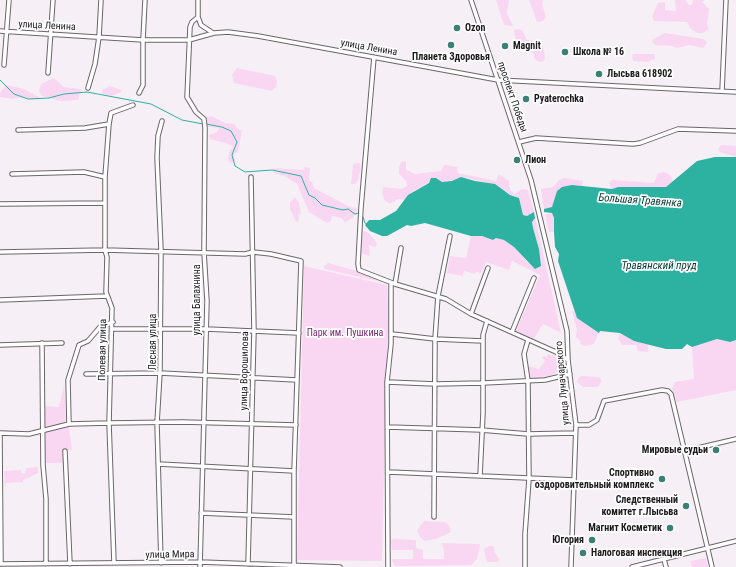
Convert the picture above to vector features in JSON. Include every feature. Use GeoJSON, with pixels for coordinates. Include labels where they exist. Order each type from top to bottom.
{"type":"FeatureCollection","features":[{"type":"Feature","properties":{"kind":"street"},"geometry":{"type":"LineString","coordinates":[[4,65],[9,0]]}},
{"type":"Feature","properties":{"kind":"street"},"geometry":{"type":"LineString","coordinates":[[48,73],[52,34],[53,0]]}},
{"type":"Feature","properties":{"kind":"street"},"geometry":{"type":"LineString","coordinates":[[88,88],[95,64],[102,0]]}},
{"type":"Feature","properties":{"kind":"street"},"geometry":{"type":"LineString","coordinates":[[139,93],[143,85],[142,40],[145,0]]}},
{"type":"Feature","properties":{"kind":"street"},"geometry":{"type":"LineString","coordinates":[[198,0],[198,17],[201,25],[214,33]]}},
{"type":"Feature","properties":{"kind":"street","name":"проспект Победы"},"geometry":{"type":"LineString","coordinates":[[471,0],[519,142],[536,200]]}},
{"type":"Feature","properties":{"kind":"street"},"geometry":{"type":"LineString","coordinates":[[722,91],[726,0]]}},
{"type":"Feature","properties":{"kind":"street","name":"улица Балахнина"},"geometry":{"type":"LineString","coordinates":[[198,17],[192,22],[189,40],[187,97],[204,122],[205,128],[204,252],[207,301],[200,567]]}},
{"type":"Feature","properties":{"kind":"street","name":"улица Ленина"},"geometry":{"type":"LineString","coordinates":[[0,31],[142,40],[189,40],[214,33],[228,32],[258,36],[498,80],[736,92]]}},
{"type":"Feature","properties":{"kind":"street"},"geometry":{"type":"LineString","coordinates":[[374,58],[361,215],[358,264],[359,270],[393,283],[446,299],[471,314],[556,352],[568,360]]}},
{"type":"Feature","properties":{"kind":"street"},"geometry":{"type":"LineString","coordinates":[[18,130],[85,128],[108,124],[111,114],[133,105]]}},
{"type":"Feature","properties":{"kind":"street","name":"Лесная улица"},"geometry":{"type":"LineString","coordinates":[[161,563],[157,423],[160,373],[161,250],[157,158],[158,136],[162,121]]}},
{"type":"Feature","properties":{"kind":"street","name":"Полевая улица"},"geometry":{"type":"LineString","coordinates":[[108,124],[105,177],[105,250],[107,257],[106,292],[112,308],[113,329],[109,423],[114,564]]}},
{"type":"Feature","properties":{"kind":"street"},"geometry":{"type":"LineString","coordinates":[[519,142],[536,138],[633,144],[640,143],[678,129],[736,131]]}},
{"type":"Feature","properties":{"kind":"street"},"geometry":{"type":"LineString","coordinates":[[12,174],[84,172],[105,177]]}},
{"type":"Feature","properties":{"kind":"street","name":"улица Ворошилова"},"geometry":{"type":"LineString","coordinates":[[248,564],[254,331],[251,177]]}},
{"type":"Feature","properties":{"kind":"street","name":"улица Луначарского"},"geometry":{"type":"LineString","coordinates":[[536,200],[567,331],[568,360],[576,425],[571,567]]}},
{"type":"Feature","properties":{"kind":"street"},"geometry":{"type":"LineString","coordinates":[[0,204],[105,203]]}},
{"type":"Feature","properties":{"kind":"street"},"geometry":{"type":"LineString","coordinates":[[434,517],[435,384],[438,296],[450,236]]}},
{"type":"Feature","properties":{"kind":"street"},"geometry":{"type":"LineString","coordinates":[[388,567],[387,382],[392,334],[393,283],[401,248]]}},
{"type":"Feature","properties":{"kind":"street"},"geometry":{"type":"LineString","coordinates":[[0,252],[105,250],[126,252],[161,250],[245,254],[253,252],[272,254],[301,262],[294,471],[294,567]]}},
{"type":"Feature","properties":{"kind":"street"},"geometry":{"type":"LineString","coordinates":[[471,314],[488,268]]}},
{"type":"Feature","properties":{"kind":"street"},"geometry":{"type":"LineString","coordinates":[[512,332],[534,278]]}},
{"type":"Feature","properties":{"kind":"street"},"geometry":{"type":"LineString","coordinates":[[0,300],[107,296]]}},
{"type":"Feature","properties":{"kind":"street"},"geometry":{"type":"LineString","coordinates":[[480,476],[483,341],[487,321]]}},
{"type":"Feature","properties":{"kind":"street"},"geometry":{"type":"LineString","coordinates":[[69,424],[68,380],[79,345],[88,341],[100,328],[112,322]]}},
{"type":"Feature","properties":{"kind":"street"},"geometry":{"type":"LineString","coordinates":[[113,329],[161,328],[299,333]]}},
{"type":"Feature","properties":{"kind":"street"},"geometry":{"type":"LineString","coordinates":[[392,334],[436,339],[483,341]]}},
{"type":"Feature","properties":{"kind":"street"},"geometry":{"type":"LineString","coordinates":[[525,567],[525,534],[529,479],[528,381],[524,354],[528,340]]}},
{"type":"Feature","properties":{"kind":"street"},"geometry":{"type":"LineString","coordinates":[[0,345],[62,342]]}},
{"type":"Feature","properties":{"kind":"street"},"geometry":{"type":"LineString","coordinates":[[42,343],[43,465],[46,499],[46,564]]}},
{"type":"Feature","properties":{"kind":"street"},"geometry":{"type":"LineString","coordinates":[[86,374],[160,373],[297,380]]}},
{"type":"Feature","properties":{"kind":"street"},"geometry":{"type":"LineString","coordinates":[[387,382],[435,384],[483,383],[555,379],[570,374]]}},
{"type":"Feature","properties":{"kind":"street"},"geometry":{"type":"LineString","coordinates":[[576,425],[589,425],[597,420],[604,401],[662,390],[668,391],[671,394],[712,567]]}},
{"type":"Feature","properties":{"kind":"street"},"geometry":{"type":"LineString","coordinates":[[0,564],[0,435],[29,434],[69,424],[203,422],[296,425]]}},
{"type":"Feature","properties":{"kind":"street"},"geometry":{"type":"LineString","coordinates":[[388,427],[481,430],[528,434],[575,433]]}},
{"type":"Feature","properties":{"kind":"street"},"geometry":{"type":"LineString","coordinates":[[685,451],[736,440]]}},
{"type":"Feature","properties":{"kind":"street"},"geometry":{"type":"LineString","coordinates":[[65,452],[70,564]]}},
{"type":"Feature","properties":{"kind":"street"},"geometry":{"type":"LineString","coordinates":[[158,464],[202,465],[294,471]]}},
{"type":"Feature","properties":{"kind":"street"},"geometry":{"type":"LineString","coordinates":[[388,472],[574,480]]}},
{"type":"Feature","properties":{"kind":"street"},"geometry":{"type":"LineString","coordinates":[[201,513],[294,517]]}},
{"type":"Feature","properties":{"kind":"street"},"geometry":{"type":"LineString","coordinates":[[632,567],[736,541]]}},
{"type":"Feature","properties":{"kind":"street"},"geometry":{"type":"LineString","coordinates":[[664,559],[666,567]]}},
{"type":"Feature","properties":{"kind":"street","name":"улица Мира"},"geometry":{"type":"LineString","coordinates":[[0,564],[200,562],[294,567],[340,567]]}},
{"type":"Feature","properties":{"kind":"green space"},"geometry":{"type":"Polygon","coordinates":[[[496,0],[509,0],[507,13],[513,26],[504,25],[496,0]]]}},
{"type":"Feature","properties":{"kind":"green space"},"geometry":{"type":"Polygon","coordinates":[[[529,0],[543,0],[542,4],[546,17],[543,21],[537,22],[529,0]]]}},
{"type":"Feature","properties":{"kind":"green space"},"geometry":{"type":"Polygon","coordinates":[[[675,0],[685,0],[689,5],[692,5],[693,0],[705,0],[702,2],[709,9],[707,25],[709,29],[703,33],[697,33],[690,28],[687,22],[654,21],[652,16],[658,3],[665,2],[665,10],[676,11],[675,0]]]}},
{"type":"Feature","properties":{"kind":"green space"},"geometry":{"type":"Polygon","coordinates":[[[514,30],[522,30],[527,40],[534,41],[542,45],[545,59],[542,62],[537,61],[534,58],[534,53],[525,49],[525,44],[516,42],[514,30]]]}},
{"type":"Feature","properties":{"kind":"green space"},"geometry":{"type":"Polygon","coordinates":[[[665,33],[704,39],[707,43],[703,48],[689,45],[677,48],[672,46],[655,45],[653,43],[652,40],[665,33]]]}},
{"type":"Feature","properties":{"kind":"green space"},"geometry":{"type":"Polygon","coordinates":[[[654,54],[655,59],[647,62],[633,61],[632,55],[654,54]]]}},
{"type":"Feature","properties":{"kind":"green space"},"geometry":{"type":"Polygon","coordinates":[[[237,68],[275,76],[277,81],[276,87],[272,91],[234,83],[232,75],[237,68]]]}},
{"type":"Feature","properties":{"kind":"green space"},"geometry":{"type":"Polygon","coordinates":[[[54,78],[64,87],[81,89],[78,100],[61,101],[42,96],[39,91],[41,84],[54,78]]]}},
{"type":"Feature","properties":{"kind":"green space"},"geometry":{"type":"Polygon","coordinates":[[[6,85],[24,89],[39,97],[40,100],[17,97],[14,99],[0,97],[0,93],[6,85]]]}},
{"type":"Feature","properties":{"kind":"green space"},"geometry":{"type":"Polygon","coordinates":[[[110,86],[121,90],[122,92],[111,96],[103,94],[102,90],[110,86]]]}},
{"type":"Feature","properties":{"kind":"green space"},"geometry":{"type":"Polygon","coordinates":[[[212,116],[225,123],[234,124],[239,130],[242,130],[238,152],[234,154],[235,161],[233,163],[229,162],[228,159],[230,150],[233,148],[232,145],[210,139],[209,135],[217,132],[219,128],[207,127],[206,117],[212,116]]]}},
{"type":"Feature","properties":{"kind":"green space"},"geometry":{"type":"Polygon","coordinates":[[[722,145],[736,146],[736,157],[720,152],[718,148],[722,145]]]}},
{"type":"Feature","properties":{"kind":"green space"},"geometry":{"type":"Polygon","coordinates":[[[406,161],[406,170],[415,174],[441,171],[444,165],[457,167],[458,173],[496,181],[499,174],[509,181],[510,190],[514,194],[522,189],[528,190],[534,212],[527,216],[523,215],[519,198],[483,182],[467,178],[442,182],[436,178],[413,191],[404,200],[398,199],[390,204],[385,201],[382,193],[383,187],[401,189],[407,186],[406,181],[399,174],[401,162],[406,161]]]}},
{"type":"Feature","properties":{"kind":"green space"},"geometry":{"type":"Polygon","coordinates":[[[360,163],[361,167],[358,180],[355,184],[351,184],[353,164],[360,163]]]}},
{"type":"Feature","properties":{"kind":"green space"},"geometry":{"type":"Polygon","coordinates":[[[305,167],[310,168],[309,181],[312,182],[314,188],[350,207],[356,208],[357,211],[353,218],[345,222],[341,218],[332,216],[331,221],[327,223],[309,212],[297,184],[284,176],[274,173],[273,168],[304,170],[305,167]]]}},
{"type":"Feature","properties":{"kind":"green space"},"geometry":{"type":"Polygon","coordinates":[[[665,172],[670,175],[673,182],[666,187],[618,187],[612,189],[609,183],[612,180],[654,183],[658,173],[665,172]]]}},
{"type":"Feature","properties":{"kind":"green space"},"geometry":{"type":"Polygon","coordinates":[[[564,178],[583,181],[582,186],[572,185],[557,191],[552,207],[544,209],[541,189],[553,187],[559,180],[564,178]]]}},
{"type":"Feature","properties":{"kind":"green space"},"geometry":{"type":"Polygon","coordinates":[[[295,197],[299,203],[301,213],[298,215],[299,221],[296,222],[290,209],[290,202],[295,197]]]}},
{"type":"Feature","properties":{"kind":"green space"},"geometry":{"type":"Polygon","coordinates":[[[552,213],[555,223],[554,232],[549,232],[545,215],[552,213]]]}},
{"type":"Feature","properties":{"kind":"green space"},"geometry":{"type":"Polygon","coordinates":[[[535,218],[561,333],[543,324],[533,340],[516,331],[540,275],[512,261],[509,270],[486,262],[481,273],[476,272],[475,274],[464,271],[463,276],[447,273],[450,256],[466,258],[471,236],[482,236],[493,240],[496,238],[504,240],[514,247],[528,263],[540,266],[539,249],[532,222],[535,218]]]}},
{"type":"Feature","properties":{"kind":"green space"},"geometry":{"type":"Polygon","coordinates":[[[362,231],[367,232],[375,240],[377,245],[375,247],[369,245],[370,256],[360,253],[362,231]]]}},
{"type":"Feature","properties":{"kind":"green space"},"geometry":{"type":"Polygon","coordinates":[[[328,263],[357,271],[377,279],[378,281],[324,269],[324,266],[328,263]]]}},
{"type":"Feature","properties":{"kind":"green space","name":"Парк им. Пушкина"},"geometry":{"type":"Polygon","coordinates":[[[304,266],[387,285],[389,330],[386,377],[382,561],[297,560],[304,266]]]}},
{"type":"Feature","properties":{"kind":"green space"},"geometry":{"type":"Polygon","coordinates":[[[572,311],[574,311],[577,318],[599,332],[594,344],[585,346],[581,345],[580,340],[576,337],[577,330],[572,311]]]}},
{"type":"Feature","properties":{"kind":"green space"},"geometry":{"type":"Polygon","coordinates":[[[620,333],[634,341],[648,344],[648,352],[638,351],[636,345],[622,345],[618,339],[620,333]]]}},
{"type":"Feature","properties":{"kind":"green space"},"geometry":{"type":"Polygon","coordinates":[[[717,339],[730,342],[736,340],[736,390],[677,402],[672,388],[675,382],[694,379],[692,347],[717,339]]]}},
{"type":"Feature","properties":{"kind":"green space"},"geometry":{"type":"Polygon","coordinates":[[[548,354],[560,359],[562,363],[557,372],[546,378],[528,378],[528,366],[539,369],[545,361],[542,358],[543,356],[547,357],[548,354]]]}},
{"type":"Feature","properties":{"kind":"green space"},"geometry":{"type":"Polygon","coordinates":[[[582,376],[600,377],[601,382],[598,387],[583,387],[577,382],[578,378],[582,376]]]}},
{"type":"Feature","properties":{"kind":"green space"},"geometry":{"type":"Polygon","coordinates":[[[64,385],[66,423],[45,428],[44,406],[59,407],[64,385]]]}},
{"type":"Feature","properties":{"kind":"green space"},"geometry":{"type":"Polygon","coordinates":[[[69,426],[72,450],[64,450],[63,463],[44,463],[45,432],[69,426]]]}},
{"type":"Feature","properties":{"kind":"green space"},"geometry":{"type":"Polygon","coordinates":[[[38,467],[38,473],[23,480],[23,482],[6,483],[5,489],[4,471],[21,470],[21,473],[25,474],[26,468],[38,467]]]}},
{"type":"Feature","properties":{"kind":"green space"},"geometry":{"type":"Polygon","coordinates":[[[424,521],[444,522],[449,525],[451,532],[436,539],[425,541],[420,537],[417,530],[424,521]]]}},
{"type":"Feature","properties":{"kind":"green space"},"geometry":{"type":"Polygon","coordinates":[[[391,540],[416,540],[416,548],[423,550],[423,559],[444,559],[444,550],[441,543],[480,544],[477,559],[471,565],[395,566],[392,559],[413,559],[413,550],[392,550],[391,540]]]}},
{"type":"Feature","properties":{"kind":"green space"},"geometry":{"type":"Polygon","coordinates":[[[489,546],[493,546],[499,559],[498,562],[488,562],[486,559],[484,549],[489,546]]]}},
{"type":"Feature","properties":{"kind":"green space"},"geometry":{"type":"Polygon","coordinates":[[[706,558],[708,567],[692,567],[691,561],[706,558]]]}},
{"type":"Feature","properties":{"kind":"water","name":"Травянский пруд"},"geometry":{"type":"Polygon","coordinates":[[[715,157],[736,157],[736,340],[730,342],[717,339],[692,347],[687,344],[682,349],[666,349],[634,341],[620,333],[600,331],[599,333],[577,318],[558,261],[559,254],[555,247],[554,218],[552,213],[544,212],[544,209],[552,207],[557,191],[562,187],[572,185],[612,189],[618,187],[666,187],[697,161],[715,157]]]}},
{"type":"Feature","properties":{"kind":"water"},"geometry":{"type":"Polygon","coordinates":[[[461,177],[495,184],[510,195],[519,198],[523,215],[527,216],[534,212],[535,218],[532,222],[539,249],[541,266],[535,269],[514,247],[504,240],[496,238],[493,240],[482,236],[471,236],[425,223],[411,226],[407,225],[387,236],[382,236],[370,231],[365,225],[369,220],[380,220],[396,211],[408,195],[429,183],[431,178],[436,178],[442,182],[452,181],[461,177]]]}},
{"type":"Feature","properties":{"kind":"waterway","name":"Большая Травянка"},"geometry":{"type":"LineString","coordinates":[[0,80],[14,94],[28,99],[49,98],[64,94],[87,92],[151,104],[182,120],[203,124]]}},
{"type":"Feature","properties":{"kind":"waterway","name":"Большая Травянка"},"geometry":{"type":"LineString","coordinates":[[206,124],[222,127],[231,131],[237,142],[232,155],[235,166],[245,172],[272,170],[301,176],[309,195],[315,198],[322,205],[343,210],[348,209],[355,214],[359,213]]}},
{"type":"Feature","properties":{"kind":"waterway","name":"Большая Травянка"},"geometry":{"type":"LineString","coordinates":[[363,217],[365,223],[367,224]]}},
{"type":"Feature","properties":{"kind":"place","name":"Ozon"},"geometry":{"type":"Point","coordinates":[457,28]}},
{"type":"Feature","properties":{"kind":"place","name":"Планета Здоровья"},"geometry":{"type":"Point","coordinates":[451,45]}},
{"type":"Feature","properties":{"kind":"place","name":"Magnit"},"geometry":{"type":"Point","coordinates":[505,46]}},
{"type":"Feature","properties":{"kind":"place","name":"Школа № 16"},"geometry":{"type":"Point","coordinates":[565,52]}},
{"type":"Feature","properties":{"kind":"place","name":"Лысьва 618902"},"geometry":{"type":"Point","coordinates":[599,74]}},
{"type":"Feature","properties":{"kind":"place","name":"Pyaterochka"},"geometry":{"type":"Point","coordinates":[526,99]}},
{"type":"Feature","properties":{"kind":"place","name":"Лион"},"geometry":{"type":"Point","coordinates":[517,160]}},
{"type":"Feature","properties":{"kind":"place","name":"Мировые судьи"},"geometry":{"type":"Point","coordinates":[716,450]}},
{"type":"Feature","properties":{"kind":"place","name":"Спортивно оздоровительный комплекс"},"geometry":{"type":"Point","coordinates":[662,479]}},
{"type":"Feature","properties":{"kind":"place","name":"Следственный комитет г.Лысьва"},"geometry":{"type":"Point","coordinates":[686,506]}},
{"type":"Feature","properties":{"kind":"place","name":"Магнит Косметик"},"geometry":{"type":"Point","coordinates":[670,528]}},
{"type":"Feature","properties":{"kind":"place","name":"Югория"},"geometry":{"type":"Point","coordinates":[592,540]}},
{"type":"Feature","properties":{"kind":"place","name":"Налоговая инспекция"},"geometry":{"type":"Point","coordinates":[583,553]}}]}
